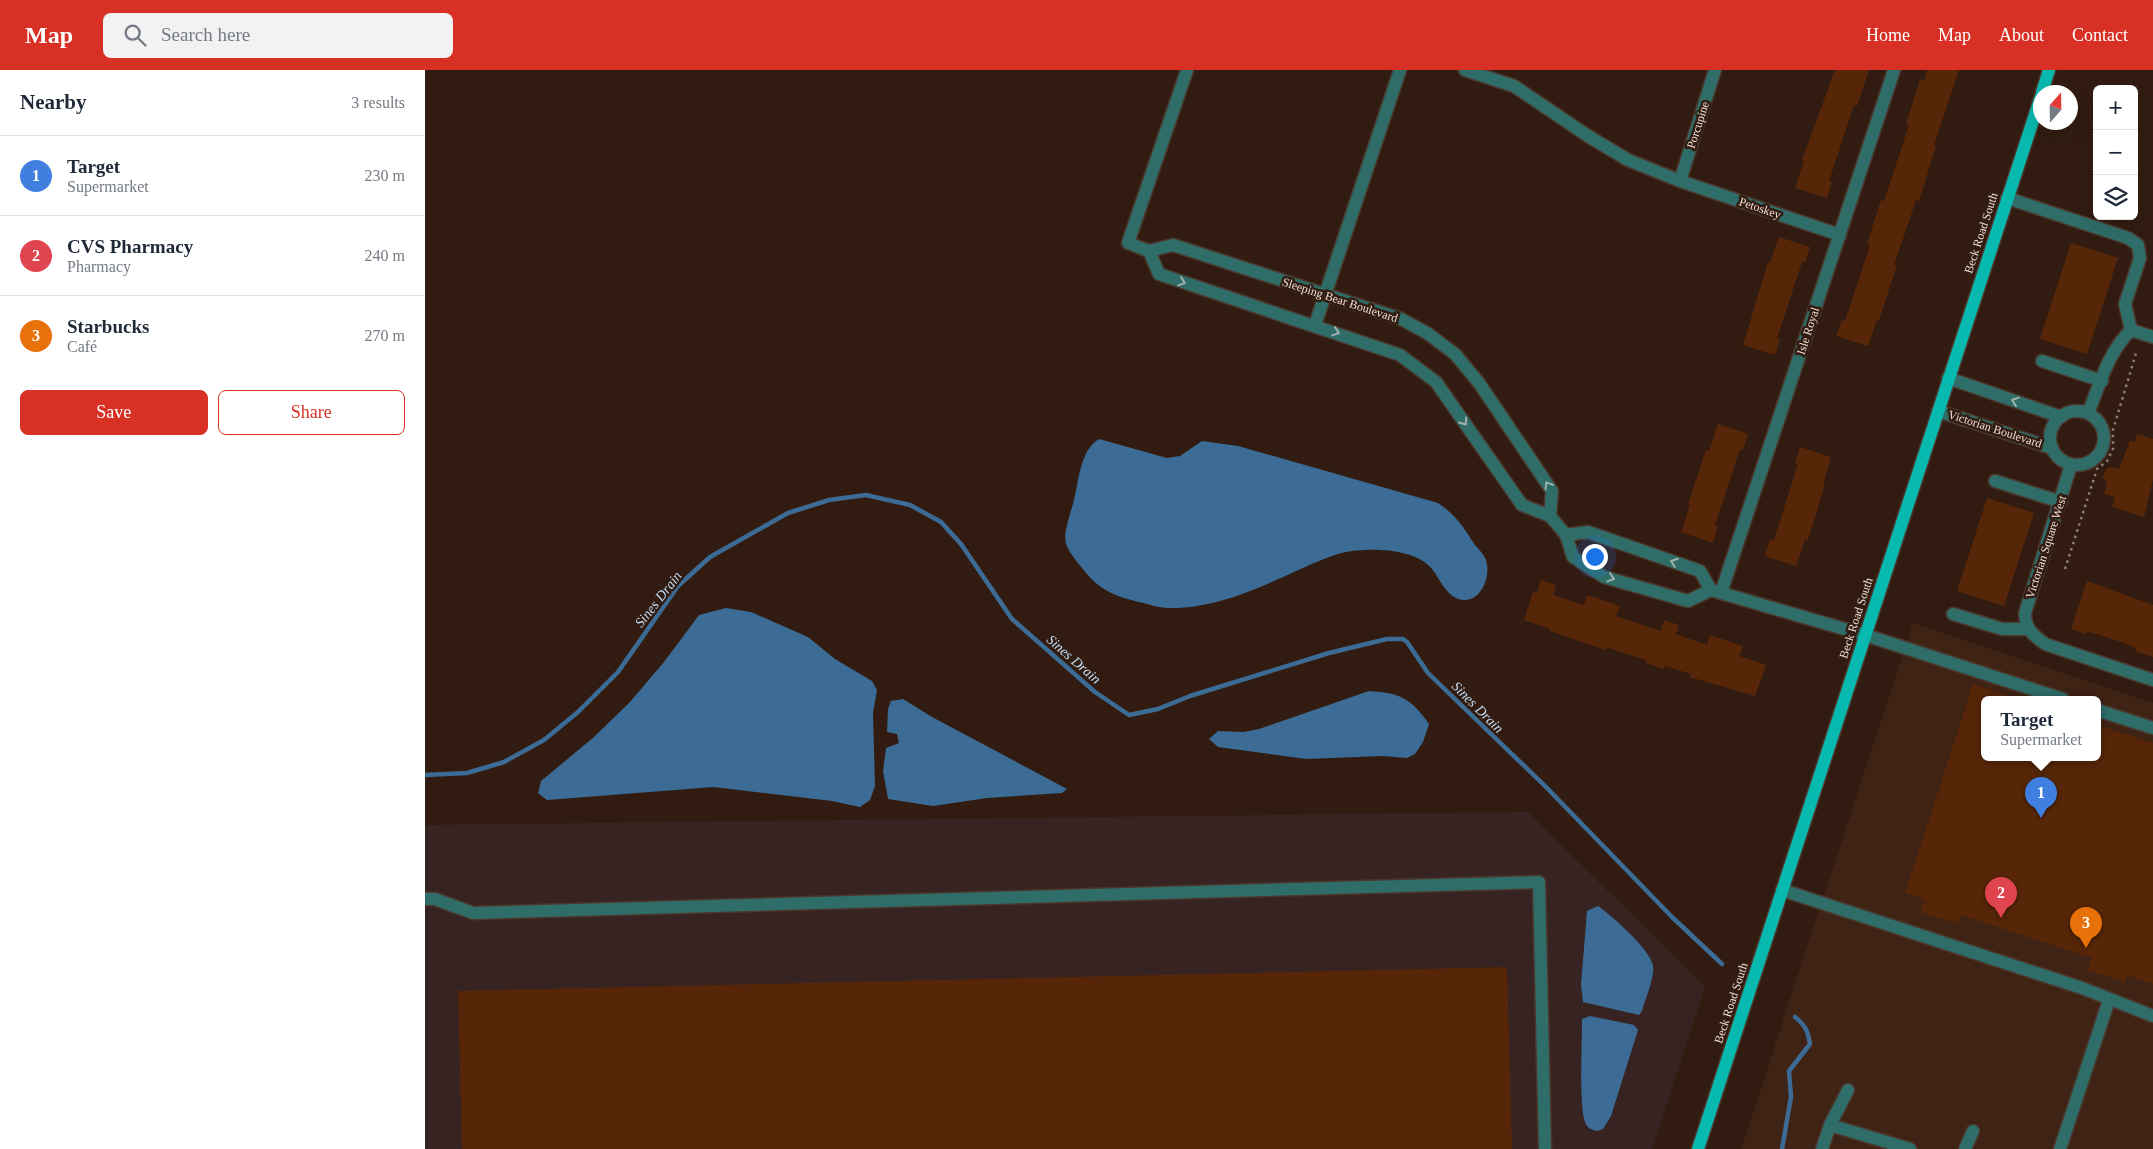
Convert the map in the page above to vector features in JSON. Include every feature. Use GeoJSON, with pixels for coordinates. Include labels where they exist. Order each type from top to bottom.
{"type":"FeatureCollection","features":[{"type":"Feature","properties":{"kind":"main road"},"geometry":{"type":"LineString","coordinates":[[2044,85],[2049,70]]}},
{"type":"Feature","properties":{"kind":"main road","name":"Beck Road South"},"geometry":{"type":"LineString","coordinates":[[1699,1149],[1781,890],[2033,120]]}},
{"type":"Feature","properties":{"kind":"street"},"geometry":{"type":"LineString","coordinates":[[1187,70],[1128,244],[1149,251],[1159,274],[1400,355],[1419,368],[1436,382],[1522,505],[1550,516],[1566,535],[1573,557],[1605,577],[1688,601],[1716,591]]}},
{"type":"Feature","properties":{"kind":"street"},"geometry":{"type":"LineString","coordinates":[[1315,325],[1400,70]]}},
{"type":"Feature","properties":{"kind":"street","name":"Petoskey"},"geometry":{"type":"LineString","coordinates":[[1465,70],[1514,86],[1588,136],[1629,160],[1680,181],[1840,235]]}},
{"type":"Feature","properties":{"kind":"street","name":"Porcupine"},"geometry":{"type":"LineString","coordinates":[[1680,181],[1715,70]]}},
{"type":"Feature","properties":{"kind":"street","name":"Isle Royal"},"geometry":{"type":"LineString","coordinates":[[1716,591],[1840,235],[1894,70]]}},
{"type":"Feature","properties":{"kind":"street"},"geometry":{"type":"LineString","coordinates":[[2007,198],[2128,238],[2138,245],[2140,258],[2125,304],[2131,330]]}},
{"type":"Feature","properties":{"kind":"street","name":"Sleeping Bear Boulevard"},"geometry":{"type":"LineString","coordinates":[[1149,251],[1173,245],[1401,319],[1427,334],[1455,354],[1479,383],[1552,491],[1550,516]]}},
{"type":"Feature","properties":{"kind":"street"},"geometry":{"type":"LineString","coordinates":[[2131,330],[2153,337]]}},
{"type":"Feature","properties":{"kind":"street"},"geometry":{"type":"LineString","coordinates":[[2088,413],[2109,359],[2118,342],[2131,330]]}},
{"type":"Feature","properties":{"kind":"street"},"geometry":{"type":"LineString","coordinates":[[2042,361],[2102,381]]}},
{"type":"Feature","properties":{"kind":"street"},"geometry":{"type":"LineString","coordinates":[[1949,378],[2061,417]]}},
{"type":"Feature","properties":{"kind":"street","name":"Victorian Boulevard"},"geometry":{"type":"LineString","coordinates":[[1938,411],[2051,448]]}},
{"type":"Feature","properties":{"kind":"street"},"geometry":{"type":"LineString","coordinates":[[2070,412],[2088,413],[2102,428],[2103,442],[2094,458],[2081,465],[2071,465],[2062,461],[2051,448],[2051,431],[2061,417],[2070,412]]}},
{"type":"Feature","properties":{"kind":"street","name":"Victorian Square West"},"geometry":{"type":"LineString","coordinates":[[2028,629],[2025,612],[2061,502],[2071,465]]}},
{"type":"Feature","properties":{"kind":"street"},"geometry":{"type":"LineString","coordinates":[[1995,481],[2061,502]]}},
{"type":"Feature","properties":{"kind":"street"},"geometry":{"type":"LineString","coordinates":[[1566,535],[1588,532],[1700,571],[1716,591],[1865,635],[2054,696]]}},
{"type":"Feature","properties":{"kind":"street"},"geometry":{"type":"LineString","coordinates":[[1953,614],[2002,629],[2028,629],[2045,644],[2153,680]]}},
{"type":"Feature","properties":{"kind":"street"},"geometry":{"type":"LineString","coordinates":[[2101,711],[2153,728]]}},
{"type":"Feature","properties":{"kind":"street"},"geometry":{"type":"LineString","coordinates":[[425,899],[435,899],[473,913],[1539,882],[1545,1149]]}},
{"type":"Feature","properties":{"kind":"street"},"geometry":{"type":"LineString","coordinates":[[1781,890],[2082,988],[2153,1016]]}},
{"type":"Feature","properties":{"kind":"street"},"geometry":{"type":"LineString","coordinates":[[2060,1149],[2109,1000]]}},
{"type":"Feature","properties":{"kind":"street"},"geometry":{"type":"LineString","coordinates":[[1822,1149],[1830,1125],[1848,1090]]}},
{"type":"Feature","properties":{"kind":"street"},"geometry":{"type":"LineString","coordinates":[[1830,1125],[1910,1149]]}},
{"type":"Feature","properties":{"kind":"street"},"geometry":{"type":"LineString","coordinates":[[1965,1149],[1973,1131]]}},
{"type":"Feature","properties":{"kind":"path"},"geometry":{"type":"LineString","coordinates":[[2065,569],[2097,469],[2107,461],[2113,449],[2113,430],[2137,350]]}},
{"type":"Feature","properties":{"kind":"shaded area"},"geometry":{"type":"Polygon","coordinates":[[[1913,623],[2153,703],[2153,1149],[1741,1149],[1913,623]]]}},
{"type":"Feature","properties":{"kind":"shaded area"},"geometry":{"type":"Polygon","coordinates":[[[1528,812],[1705,987],[1652,1149],[425,1149],[425,825],[1528,812]]]}},
{"type":"Feature","properties":{"kind":"water"},"geometry":{"type":"Polygon","coordinates":[[[1099,439],[1167,458],[1180,456],[1202,441],[1238,446],[1438,503],[1459,522],[1484,556],[1487,567],[1485,583],[1477,595],[1471,599],[1456,598],[1445,589],[1432,569],[1419,559],[1392,551],[1365,550],[1346,552],[1328,557],[1249,592],[1201,605],[1165,608],[1117,595],[1104,589],[1092,580],[1072,555],[1065,535],[1084,459],[1092,444],[1099,439]]]}},
{"type":"Feature","properties":{"kind":"water"},"geometry":{"type":"Polygon","coordinates":[[[726,608],[751,612],[808,637],[835,659],[872,681],[877,690],[873,713],[875,786],[870,800],[860,807],[832,801],[714,787],[547,800],[538,793],[541,781],[594,737],[630,702],[664,662],[699,615],[726,608]]]}},
{"type":"Feature","properties":{"kind":"water"},"geometry":{"type":"Polygon","coordinates":[[[1369,691],[1389,693],[1404,698],[1423,715],[1429,724],[1423,742],[1415,754],[1407,758],[1383,756],[1306,759],[1218,747],[1209,739],[1218,731],[1243,732],[1259,729],[1369,691]]]}},
{"type":"Feature","properties":{"kind":"water"},"geometry":{"type":"Polygon","coordinates":[[[903,699],[932,717],[1067,789],[1062,793],[987,798],[933,806],[888,799],[883,771],[886,748],[899,743],[897,734],[887,732],[888,709],[891,701],[903,699]]]}},
{"type":"Feature","properties":{"kind":"water"},"geometry":{"type":"Polygon","coordinates":[[[1598,906],[1630,934],[1651,959],[1653,976],[1639,1015],[1583,1002],[1581,985],[1587,911],[1598,906]]]}},
{"type":"Feature","properties":{"kind":"water"},"geometry":{"type":"Polygon","coordinates":[[[1590,1016],[1634,1025],[1638,1030],[1611,1116],[1603,1129],[1597,1131],[1586,1124],[1582,1102],[1582,1019],[1590,1016]]]}},
{"type":"Feature","properties":{"kind":"building"},"geometry":{"type":"Polygon","coordinates":[[[1835,70],[1869,70],[1857,106],[1854,105],[1829,181],[1832,182],[1827,198],[1795,188],[1804,161],[1802,160],[1835,70]]]}},
{"type":"Feature","properties":{"kind":"building"},"geometry":{"type":"Polygon","coordinates":[[[1927,70],[1959,70],[1934,145],[1936,146],[1919,201],[1916,200],[1894,265],[1897,265],[1879,320],[1877,320],[1868,346],[1836,336],[1842,320],[1845,321],[1870,245],[1867,244],[1881,200],[1884,201],[1909,125],[1906,124],[1920,80],[1924,81],[1927,70]]]}},
{"type":"Feature","properties":{"kind":"building"},"geometry":{"type":"Polygon","coordinates":[[[1779,237],[1810,247],[1805,263],[1802,262],[1777,338],[1780,339],[1775,355],[1743,345],[1768,262],[1770,263],[1779,237]]]}},
{"type":"Feature","properties":{"kind":"building"},"geometry":{"type":"Polygon","coordinates":[[[2071,243],[2118,258],[2087,354],[2040,339],[2071,243]]]}},
{"type":"Feature","properties":{"kind":"building"},"geometry":{"type":"Polygon","coordinates":[[[1718,424],[1748,434],[1743,450],[1740,449],[1715,525],[1718,526],[1713,543],[1681,532],[1706,450],[1709,451],[1718,424]]]}},
{"type":"Feature","properties":{"kind":"building"},"geometry":{"type":"Polygon","coordinates":[[[2137,434],[2153,439],[2153,479],[2144,517],[2112,507],[2115,497],[2104,494],[2107,483],[2103,477],[2106,469],[2112,467],[2119,469],[2130,441],[2135,442],[2137,434]]]}},
{"type":"Feature","properties":{"kind":"building"},"geometry":{"type":"Polygon","coordinates":[[[1800,447],[1831,457],[1823,484],[1825,485],[1808,540],[1805,539],[1796,566],[1765,556],[1770,539],[1774,540],[1798,464],[1795,463],[1800,447]]]}},
{"type":"Feature","properties":{"kind":"building"},"geometry":{"type":"Polygon","coordinates":[[[1987,498],[2034,513],[2004,606],[1957,591],[1987,498]]]}},
{"type":"Feature","properties":{"kind":"building"},"geometry":{"type":"Polygon","coordinates":[[[1541,580],[1556,585],[1553,595],[1584,605],[1587,595],[1620,606],[1616,616],[1661,631],[1664,620],[1679,625],[1676,634],[1707,645],[1710,635],[1743,646],[1739,656],[1766,665],[1755,696],[1690,677],[1691,674],[1665,666],[1664,669],[1646,663],[1646,660],[1606,647],[1605,650],[1524,620],[1533,592],[1537,593],[1541,580]]]}},
{"type":"Feature","properties":{"kind":"building"},"geometry":{"type":"Polygon","coordinates":[[[2087,581],[2153,605],[2153,657],[2135,651],[2136,648],[2124,643],[2087,631],[2086,634],[2071,629],[2087,581]]]}},
{"type":"Feature","properties":{"kind":"building"},"geometry":{"type":"Polygon","coordinates":[[[1973,684],[2009,696],[1981,696],[1981,761],[2101,761],[2101,726],[2153,743],[2153,984],[2127,975],[2125,982],[2088,970],[2092,958],[1961,915],[1958,924],[1920,912],[1925,899],[1905,893],[1973,684]]]}},
{"type":"Feature","properties":{"kind":"building"},"geometry":{"type":"Polygon","coordinates":[[[1507,967],[1512,1149],[462,1149],[458,991],[1507,967]]]}},
{"type":"Feature","properties":{"kind":"waterway","name":"Sines Drain"},"geometry":{"type":"LineString","coordinates":[[425,775],[467,773],[504,762],[544,740],[578,712],[618,672],[678,586],[710,557],[788,513],[829,500],[866,495],[910,505],[941,522],[961,544],[1012,619],[1095,692],[1129,715],[1158,709],[1190,696],[1329,653],[1387,639],[1403,639],[1428,673],[1546,787],[1672,917],[1722,964]]}},
{"type":"Feature","properties":{"kind":"waterway","name":"Sines Drain"},"geometry":{"type":"LineString","coordinates":[[1782,1149],[1791,1097],[1789,1071],[1810,1044],[1805,1029],[1795,1017]]}},
{"type":"Feature","properties":{"kind":"place","name":"Target"},"geometry":{"type":"Point","coordinates":[2041,818]}},
{"type":"Feature","properties":{"kind":"place","name":"CVS Pharmacy"},"geometry":{"type":"Point","coordinates":[2001,918]}},
{"type":"Feature","properties":{"kind":"place","name":"Starbucks"},"geometry":{"type":"Point","coordinates":[2086,948]}}]}
